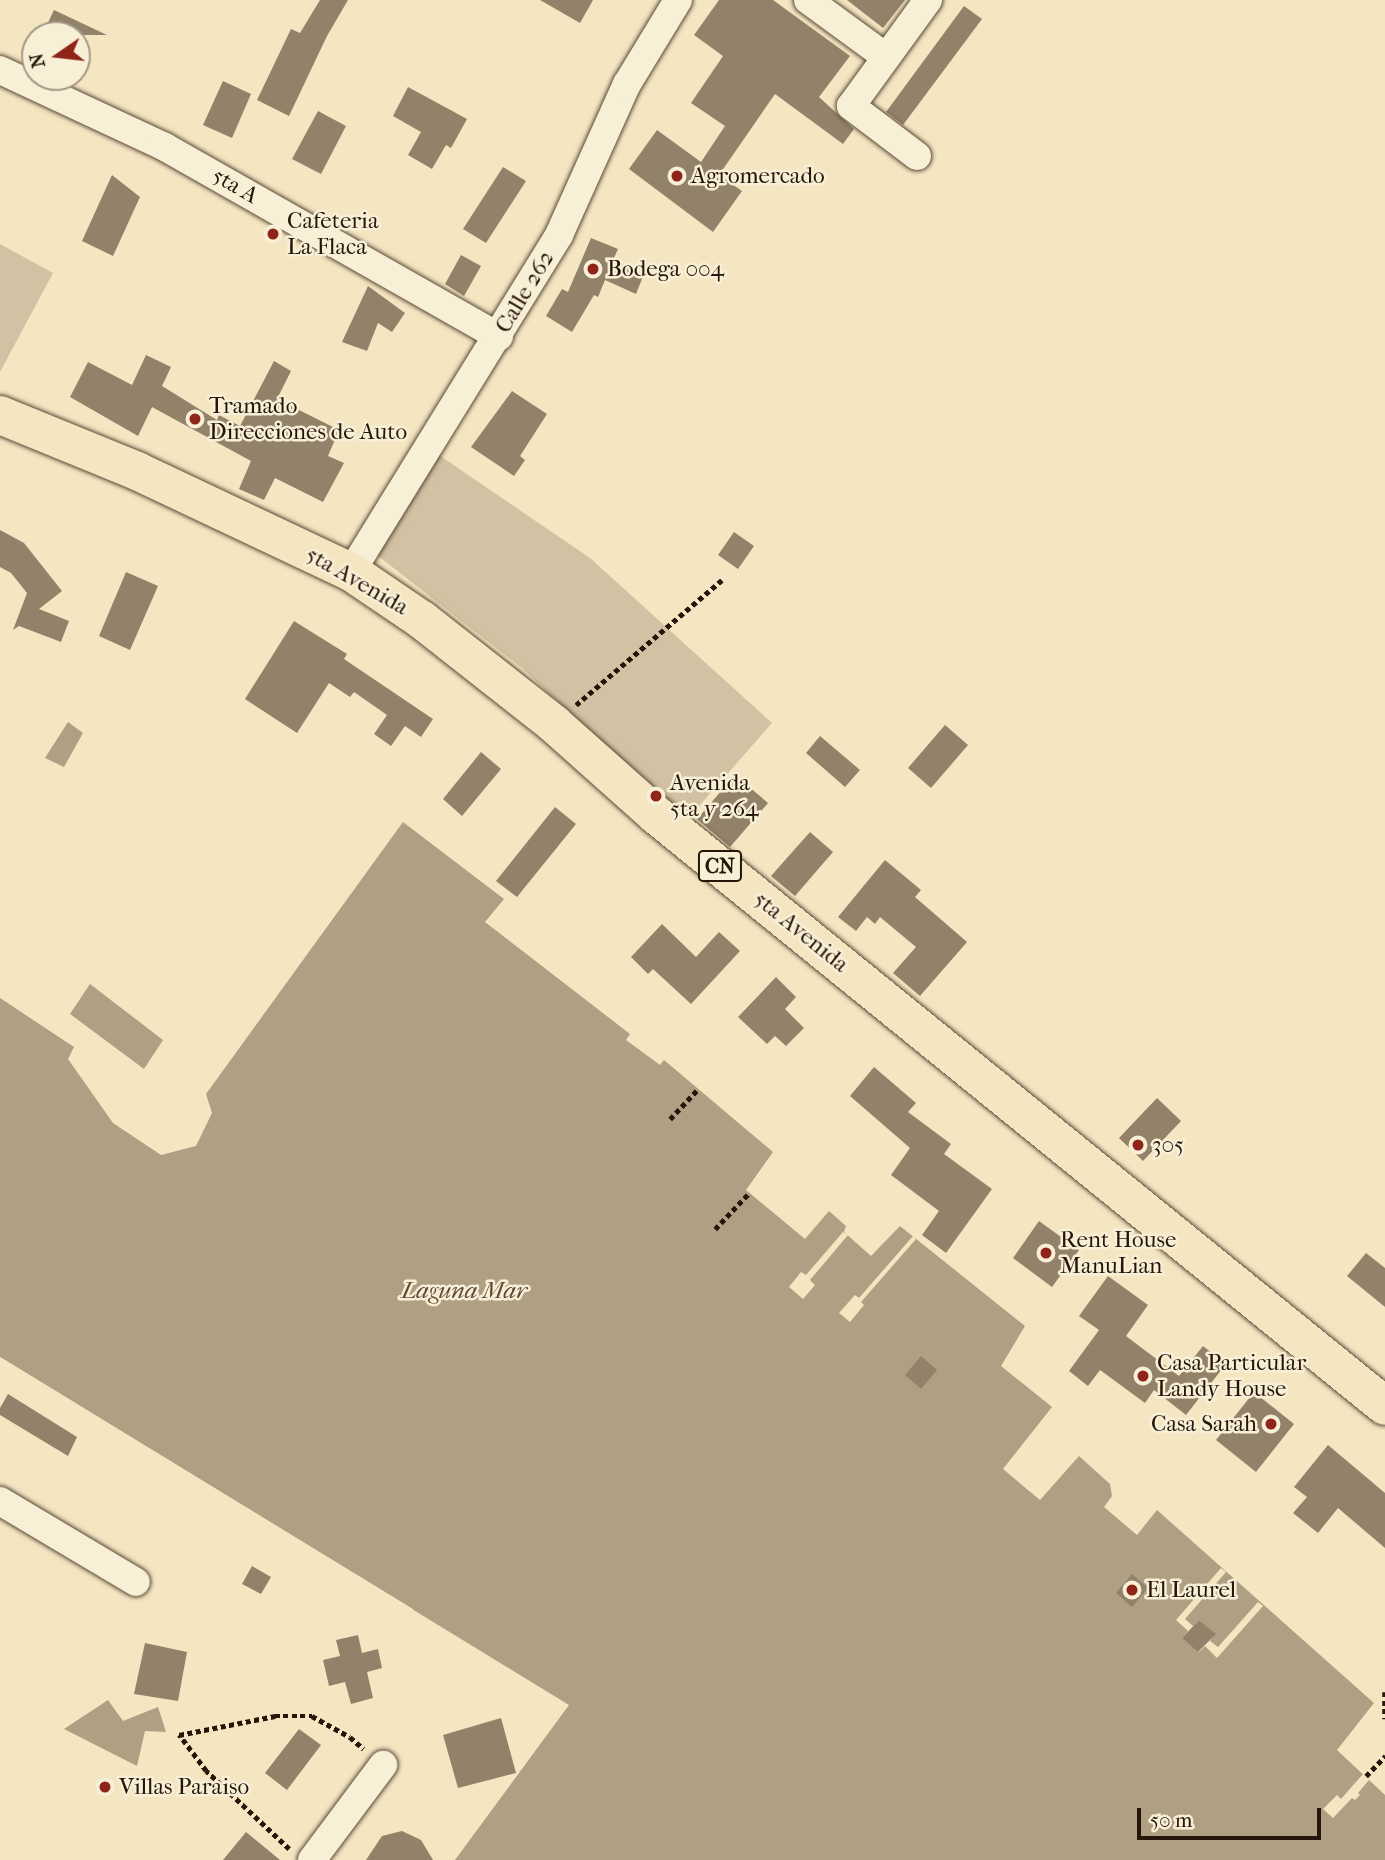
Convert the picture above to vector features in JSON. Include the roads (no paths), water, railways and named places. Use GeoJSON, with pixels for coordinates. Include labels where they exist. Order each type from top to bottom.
{"type":"FeatureCollection","features":[{"type":"Feature","properties":{"kind":"highway","name":"5ta Avenida"},"geometry":{"type":"LineString","coordinates":[[0,415],[137,471],[351,572],[422,620],[554,724],[666,823],[1385,1406]]}},
{"type":"Feature","properties":{"kind":"street","name":"Calle 262"},"geometry":{"type":"LineString","coordinates":[[351,572],[499,337],[559,235],[627,84],[678,0]]}},
{"type":"Feature","properties":{"kind":"street"},"geometry":{"type":"LineString","coordinates":[[808,0],[886,57]]}},
{"type":"Feature","properties":{"kind":"street"},"geometry":{"type":"LineString","coordinates":[[917,156],[851,106],[928,0]]}},
{"type":"Feature","properties":{"kind":"street","name":"5ta A"},"geometry":{"type":"LineString","coordinates":[[0,71],[165,147],[499,337]]}},
{"type":"Feature","properties":{"kind":"street"},"geometry":{"type":"LineString","coordinates":[[0,1501],[136,1582]]}},
{"type":"Feature","properties":{"kind":"street"},"geometry":{"type":"LineString","coordinates":[[302,1856],[383,1766]]}},
{"type":"Feature","properties":{"kind":"water"},"geometry":{"type":"Polygon","coordinates":[[[68,722],[83,733],[64,767],[45,758],[68,722]]]}},
{"type":"Feature","properties":{"kind":"water","name":"Laguna Mar"},"geometry":{"type":"Polygon","coordinates":[[[403,822],[504,899],[485,922],[630,1034],[626,1040],[660,1065],[664,1060],[773,1152],[746,1190],[805,1239],[829,1211],[846,1226],[844,1232],[871,1256],[900,1226],[1025,1326],[1001,1366],[1052,1407],[1003,1469],[1040,1500],[1079,1456],[1110,1484],[1112,1496],[1104,1507],[1137,1535],[1157,1510],[1374,1703],[1337,1750],[1385,1795],[1385,1860],[455,1860],[569,1705],[0,1357],[0,998],[74,1047],[68,1059],[113,1123],[161,1155],[196,1146],[212,1113],[206,1094],[403,822]]]}},
{"type":"Feature","properties":{"kind":"water"},"geometry":{"type":"Polygon","coordinates":[[[90,984],[163,1040],[144,1069],[70,1014],[90,984]]]}},
{"type":"Feature","properties":{"kind":"water"},"geometry":{"type":"Polygon","coordinates":[[[108,1700],[123,1721],[158,1707],[166,1732],[145,1731],[137,1766],[64,1729],[108,1700]]]}},
{"type":"Feature","properties":{"kind":"place","name":"Agromercado"},"geometry":{"type":"Point","coordinates":[677,176]}},
{"type":"Feature","properties":{"kind":"place","name":"Cafeteria La Flaca"},"geometry":{"type":"Point","coordinates":[273,234]}},
{"type":"Feature","properties":{"kind":"place","name":"Bodega 004"},"geometry":{"type":"Point","coordinates":[593,269]}},
{"type":"Feature","properties":{"kind":"place","name":"Tramado Direcciones de Auto"},"geometry":{"type":"Point","coordinates":[195,419]}},
{"type":"Feature","properties":{"kind":"place","name":"Avenida 5ta y 264"},"geometry":{"type":"Point","coordinates":[656,796]}},
{"type":"Feature","properties":{"kind":"place","name":"305"},"geometry":{"type":"Point","coordinates":[1138,1145]}},
{"type":"Feature","properties":{"kind":"place","name":"Rent House ManuLian"},"geometry":{"type":"Point","coordinates":[1046,1253]}},
{"type":"Feature","properties":{"kind":"place","name":"Casa Particular Landy House"},"geometry":{"type":"Point","coordinates":[1143,1376]}},
{"type":"Feature","properties":{"kind":"place","name":"Casa Sarah"},"geometry":{"type":"Point","coordinates":[1271,1424]}},
{"type":"Feature","properties":{"kind":"place","name":"El Laurel"},"geometry":{"type":"Point","coordinates":[1132,1590]}},
{"type":"Feature","properties":{"kind":"place","name":"Villas Paraiso"},"geometry":{"type":"Point","coordinates":[105,1787]}}]}
